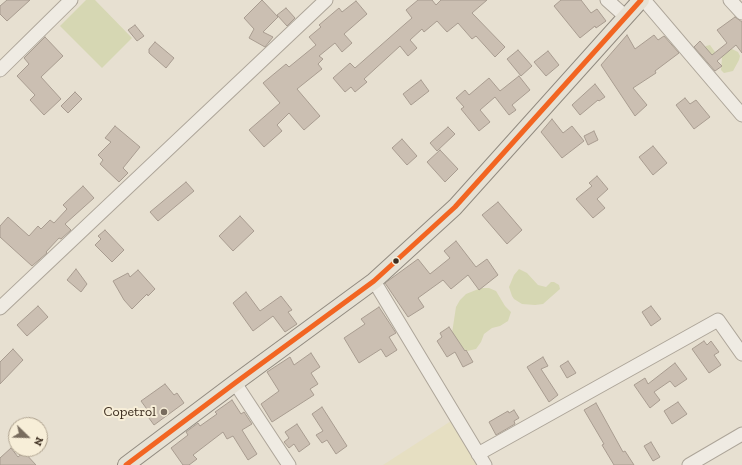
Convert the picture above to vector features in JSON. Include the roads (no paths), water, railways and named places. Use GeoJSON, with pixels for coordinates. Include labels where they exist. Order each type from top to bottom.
{"type":"FeatureCollection","features":[{"type":"Feature","properties":{"kind":"main road"},"geometry":{"type":"LineString","coordinates":[[126,465],[374,281],[455,207],[643,0]]}},
{"type":"Feature","properties":{"kind":"street"},"geometry":{"type":"LineString","coordinates":[[0,70],[71,0]]}},
{"type":"Feature","properties":{"kind":"street"},"geometry":{"type":"LineString","coordinates":[[0,308],[326,0]]}},
{"type":"Feature","properties":{"kind":"street"},"geometry":{"type":"LineString","coordinates":[[607,0],[626,17]]}},
{"type":"Feature","properties":{"kind":"street"},"geometry":{"type":"LineString","coordinates":[[643,0],[742,115]]}},
{"type":"Feature","properties":{"kind":"street"},"geometry":{"type":"LineString","coordinates":[[730,0],[742,13]]}},
{"type":"Feature","properties":{"kind":"street"},"geometry":{"type":"LineString","coordinates":[[374,281],[482,459],[718,320],[742,354]]}},
{"type":"Feature","properties":{"kind":"street"},"geometry":{"type":"LineString","coordinates":[[235,383],[289,465]]}},
{"type":"Feature","properties":{"kind":"street"},"geometry":{"type":"LineString","coordinates":[[690,465],[742,434]]}},
{"type":"Feature","properties":{"kind":"place","name":"Copetrol"},"geometry":{"type":"Point","coordinates":[164,412]}}]}
